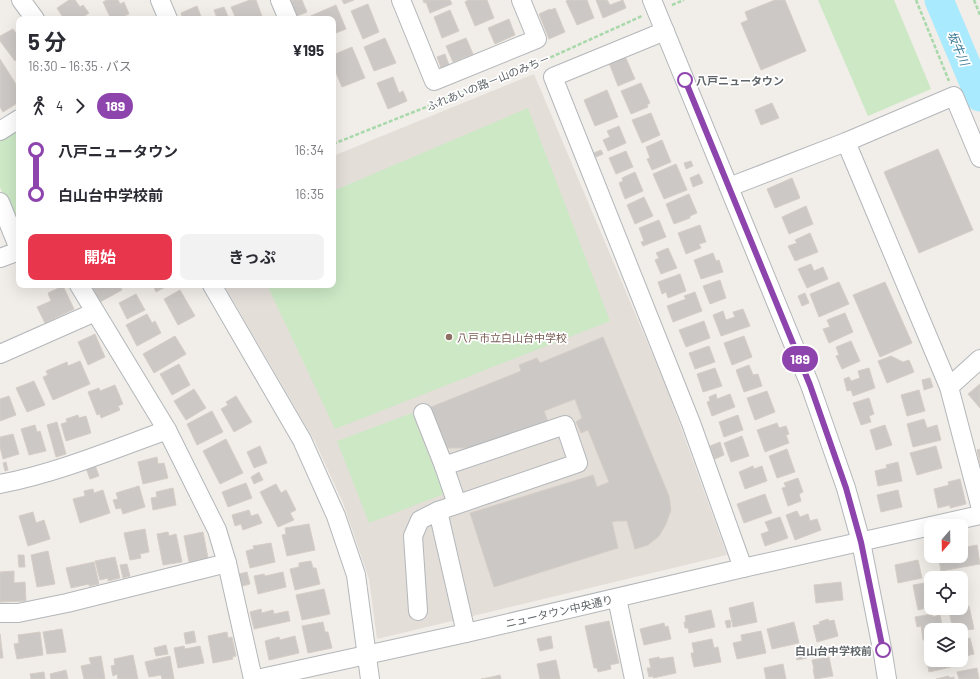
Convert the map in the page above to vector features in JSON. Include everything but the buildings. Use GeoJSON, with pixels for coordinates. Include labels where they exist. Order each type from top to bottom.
{"type":"FeatureCollection","features":[{"type":"Feature","properties":{"kind":"street"},"geometry":{"type":"LineString","coordinates":[[21,0],[33,16]]}},
{"type":"Feature","properties":{"kind":"street"},"geometry":{"type":"LineString","coordinates":[[160,0],[167,16]]}},
{"type":"Feature","properties":{"kind":"street"},"geometry":{"type":"LineString","coordinates":[[280,0],[287,16]]}},
{"type":"Feature","properties":{"kind":"street"},"geometry":{"type":"LineString","coordinates":[[401,0],[434,81],[537,39],[521,0]]}},
{"type":"Feature","properties":{"kind":"street"},"geometry":{"type":"LineString","coordinates":[[652,0],[810,385],[846,488],[861,542],[887,679]]}},
{"type":"Feature","properties":{"kind":"street"},"geometry":{"type":"LineString","coordinates":[[665,31],[553,77],[691,423],[743,568]]}},
{"type":"Feature","properties":{"kind":"street"},"geometry":{"type":"LineString","coordinates":[[729,187],[846,142],[954,96],[980,158]]}},
{"type":"Feature","properties":{"kind":"street"},"geometry":{"type":"LineString","coordinates":[[0,131],[16,121]]}},
{"type":"Feature","properties":{"kind":"street"},"geometry":{"type":"LineString","coordinates":[[846,142],[949,387],[980,505]]}},
{"type":"Feature","properties":{"kind":"street"},"geometry":{"type":"LineString","coordinates":[[0,202],[16,242]]}},
{"type":"Feature","properties":{"kind":"street"},"geometry":{"type":"LineString","coordinates":[[0,258],[16,251]]}},
{"type":"Feature","properties":{"kind":"street"},"geometry":{"type":"LineString","coordinates":[[81,288],[167,430],[217,530],[227,563],[253,679]]}},
{"type":"Feature","properties":{"kind":"street"},"geometry":{"type":"LineString","coordinates":[[214,288],[302,440],[336,516],[356,575],[370,679]]}},
{"type":"Feature","properties":{"kind":"street"},"geometry":{"type":"LineString","coordinates":[[0,354],[95,312]]}},
{"type":"Feature","properties":{"kind":"street"},"geometry":{"type":"LineString","coordinates":[[949,387],[980,359]]}},
{"type":"Feature","properties":{"kind":"street"},"geometry":{"type":"LineString","coordinates":[[423,413],[457,504]]}},
{"type":"Feature","properties":{"kind":"street"},"geometry":{"type":"LineString","coordinates":[[418,611],[413,536],[420,520],[457,504],[578,463],[565,426],[444,466]]}},
{"type":"Feature","properties":{"kind":"street"},"geometry":{"type":"LineString","coordinates":[[0,484],[66,466],[167,430]]}},
{"type":"Feature","properties":{"kind":"street"},"geometry":{"type":"LineString","coordinates":[[438,511],[466,633]]}},
{"type":"Feature","properties":{"kind":"street","name":"ニュータウン中央通り"},"geometry":{"type":"LineString","coordinates":[[962,519],[980,515]]}},
{"type":"Feature","properties":{"kind":"street","name":"ニュータウン中央通り"},"geometry":{"type":"LineString","coordinates":[[256,679],[466,633],[743,568],[924,528]]}},
{"type":"Feature","properties":{"kind":"street"},"geometry":{"type":"LineString","coordinates":[[0,613],[18,613],[67,603],[227,563]]}},
{"type":"Feature","properties":{"kind":"street"},"geometry":{"type":"LineString","coordinates":[[617,598],[634,679]]}},
{"type":"Feature","properties":{"kind":"path"},"geometry":{"type":"LineString","coordinates":[[672,5],[684,0]]}},
{"type":"Feature","properties":{"kind":"path"},"geometry":{"type":"LineString","coordinates":[[916,0],[954,96]]}},
{"type":"Feature","properties":{"kind":"path"},"geometry":{"type":"LineString","coordinates":[[974,0],[980,15]]}},
{"type":"Feature","properties":{"kind":"path","name":"ふれあいの路－山のみち－"},"geometry":{"type":"LineString","coordinates":[[336,143],[547,59],[642,16]]}},
{"type":"Feature","properties":{"kind":"shaded area","name":"八戸市立白山台中学校"},"geometry":{"type":"Polygon","coordinates":[[[534,74],[667,389],[727,555],[377,639],[369,579],[343,503],[315,442],[226,288],[336,288],[336,155],[534,74]]]}},
{"type":"Feature","properties":{"kind":"green space"},"geometry":{"type":"Polygon","coordinates":[[[818,0],[894,0],[931,89],[868,116],[818,0]]]}},
{"type":"Feature","properties":{"kind":"green space"},"geometry":{"type":"Polygon","coordinates":[[[528,108],[610,321],[335,429],[268,288],[336,288],[336,190],[528,108]]]}},
{"type":"Feature","properties":{"kind":"green space"},"geometry":{"type":"Polygon","coordinates":[[[16,129],[16,226],[0,187],[0,138],[16,129]]]}},
{"type":"Feature","properties":{"kind":"green space"},"geometry":{"type":"Polygon","coordinates":[[[412,413],[444,494],[369,523],[337,441],[412,413]]]}},
{"type":"Feature","properties":{"kind":"waterway","name":"坂牛川"},"geometry":{"type":"LineString","coordinates":[[939,0],[980,97]]}},
{"type":"Feature","properties":{"kind":"bus line","name":"189"},"geometry":{"type":"LineString","coordinates":[[685,80],[810,385],[846,488],[861,542],[883,650]]}},
{"type":"Feature","properties":{"kind":"place","name":"八戸ニュータウン"},"geometry":{"type":"Point","coordinates":[685,80]}},
{"type":"Feature","properties":{"kind":"place","name":"八戸市立白山台中学校"},"geometry":{"type":"Point","coordinates":[449,337]}},
{"type":"Feature","properties":{"kind":"place","name":"白山台中学校前"},"geometry":{"type":"Point","coordinates":[883,650]}}]}
